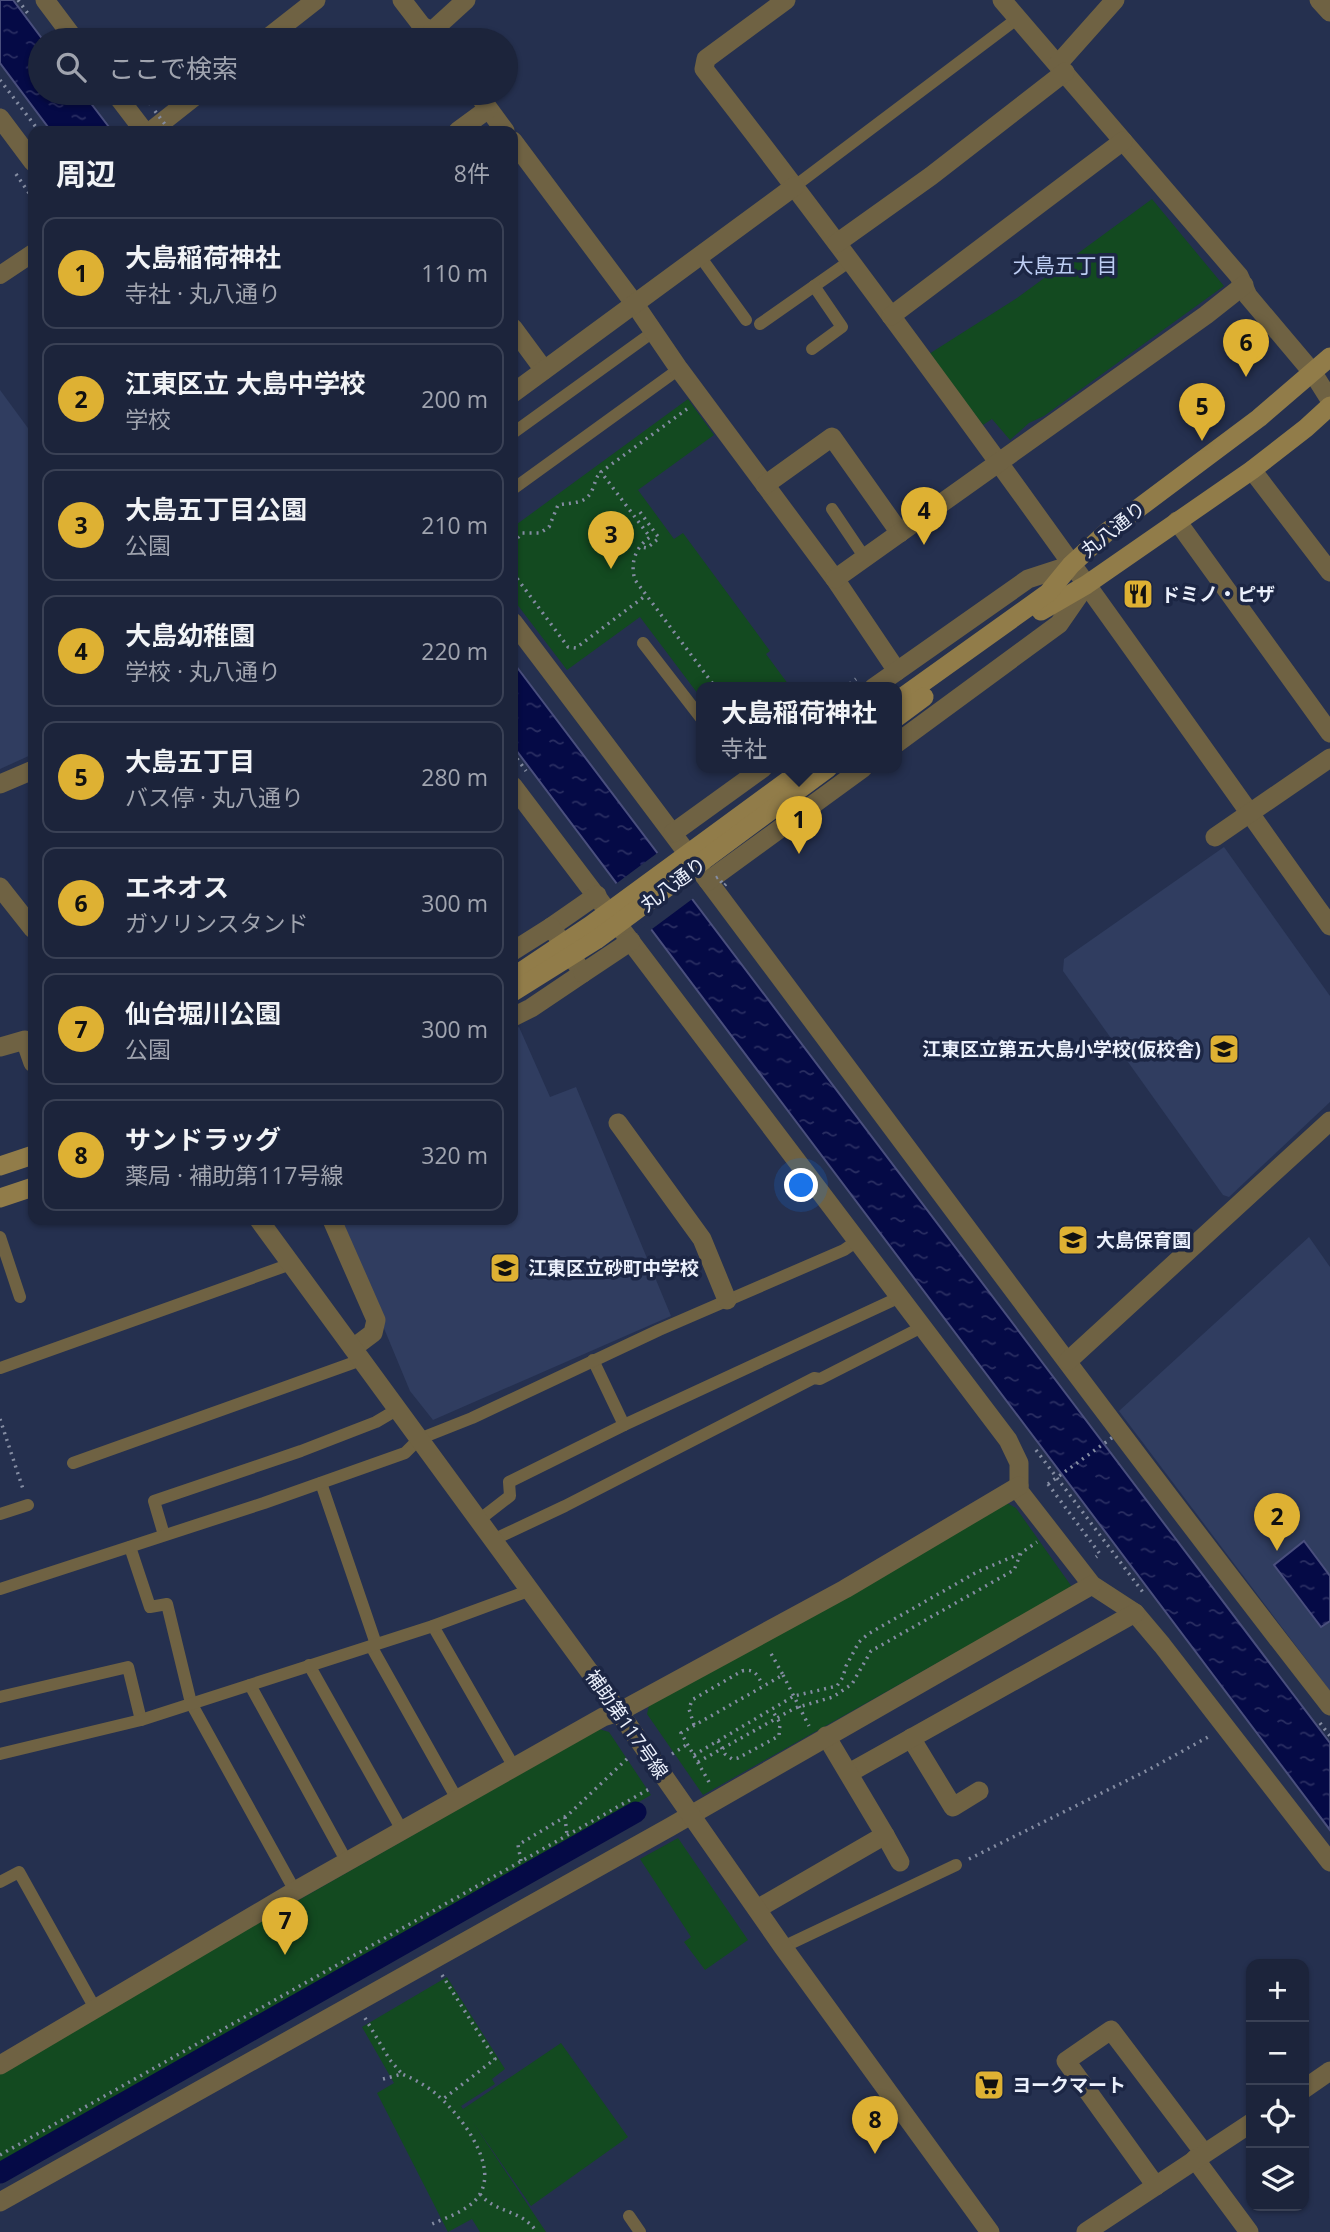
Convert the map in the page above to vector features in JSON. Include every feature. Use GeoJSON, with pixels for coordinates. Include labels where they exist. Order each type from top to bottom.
{"type":"FeatureCollection","features":[{"type":"Feature","properties":{"kind":"main road","name":"丸八通り"},"geometry":{"type":"LineString","coordinates":[[902,713],[1050,598],[1070,565],[1108,531],[1259,418],[1330,357]]}},
{"type":"Feature","properties":{"kind":"main road","name":"丸八通り"},"geometry":{"type":"LineString","coordinates":[[902,698],[1050,598],[1086,585],[1252,470],[1330,406]]}},
{"type":"Feature","properties":{"kind":"main road","name":"丸八通り"},"geometry":{"type":"LineString","coordinates":[[518,974],[591,925],[798,773]]}},
{"type":"Feature","properties":{"kind":"main road","name":"丸八通り"},"geometry":{"type":"LineString","coordinates":[[518,989],[596,940],[821,773]]}},
{"type":"Feature","properties":{"kind":"main road"},"geometry":{"type":"LineString","coordinates":[[0,1167],[28,1157]]}},
{"type":"Feature","properties":{"kind":"main road"},"geometry":{"type":"LineString","coordinates":[[0,1198],[28,1189]]}},
{"type":"Feature","properties":{"kind":"street"},"geometry":{"type":"LineString","coordinates":[[45,0],[66,28]]}},
{"type":"Feature","properties":{"kind":"street"},"geometry":{"type":"LineString","coordinates":[[280,28],[316,0]]}},
{"type":"Feature","properties":{"kind":"street"},"geometry":{"type":"LineString","coordinates":[[402,0],[425,28]]}},
{"type":"Feature","properties":{"kind":"street"},"geometry":{"type":"LineString","coordinates":[[443,28],[466,0]]}},
{"type":"Feature","properties":{"kind":"street"},"geometry":{"type":"LineString","coordinates":[[786,0],[706,59],[704,69],[795,186],[1000,462],[1070,565],[1330,926]]}},
{"type":"Feature","properties":{"kind":"street"},"geometry":{"type":"LineString","coordinates":[[1002,0],[1239,276],[1248,296],[1313,373],[1330,400]]}},
{"type":"Feature","properties":{"kind":"street"},"geometry":{"type":"LineString","coordinates":[[837,243],[930,176],[1062,68],[1115,0]]}},
{"type":"Feature","properties":{"kind":"street"},"geometry":{"type":"LineString","coordinates":[[1319,0],[1330,12]]}},
{"type":"Feature","properties":{"kind":"street"},"geometry":{"type":"LineString","coordinates":[[124,105],[140,126]]}},
{"type":"Feature","properties":{"kind":"street"},"geometry":{"type":"LineString","coordinates":[[157,126],[185,105]]}},
{"type":"Feature","properties":{"kind":"street"},"geometry":{"type":"LineString","coordinates":[[462,126],[480,105]]}},
{"type":"Feature","properties":{"kind":"street"},"geometry":{"type":"LineString","coordinates":[[486,105],[501,126]]}},
{"type":"Feature","properties":{"kind":"street"},"geometry":{"type":"LineString","coordinates":[[0,118],[28,155]]}},
{"type":"Feature","properties":{"kind":"street"},"geometry":{"type":"LineString","coordinates":[[891,316],[1123,141]]}},
{"type":"Feature","properties":{"kind":"street"},"geometry":{"type":"LineString","coordinates":[[518,148],[835,579],[897,671]]}},
{"type":"Feature","properties":{"kind":"street"},"geometry":{"type":"LineString","coordinates":[[518,389],[795,186]]}},
{"type":"Feature","properties":{"kind":"street"},"geometry":{"type":"LineString","coordinates":[[0,275],[28,256]]}},
{"type":"Feature","properties":{"kind":"street"},"geometry":{"type":"LineString","coordinates":[[835,579],[1206,316],[1244,285]]}},
{"type":"Feature","properties":{"kind":"street"},"geometry":{"type":"LineString","coordinates":[[518,335],[544,370]]}},
{"type":"Feature","properties":{"kind":"street"},"geometry":{"type":"LineString","coordinates":[[765,485],[832,437],[900,533]]}},
{"type":"Feature","properties":{"kind":"street"},"geometry":{"type":"LineString","coordinates":[[1252,470],[1330,572]]}},
{"type":"Feature","properties":{"kind":"street"},"geometry":{"type":"LineString","coordinates":[[1177,521],[1330,733]]}},
{"type":"Feature","properties":{"kind":"street"},"geometry":{"type":"LineString","coordinates":[[881,682],[1028,579],[1070,565]]}},
{"type":"Feature","properties":{"kind":"street"},"geometry":{"type":"LineString","coordinates":[[902,739],[1059,624],[1086,585]]}},
{"type":"Feature","properties":{"kind":"street"},"geometry":{"type":"LineString","coordinates":[[518,629],[1204,1545],[1330,1706]]}},
{"type":"Feature","properties":{"kind":"street"},"geometry":{"type":"LineString","coordinates":[[1215,837],[1330,758]]}},
{"type":"Feature","properties":{"kind":"street"},"geometry":{"type":"LineString","coordinates":[[0,784],[28,772]]}},
{"type":"Feature","properties":{"kind":"street"},"geometry":{"type":"LineString","coordinates":[[673,833],[749,773]]}},
{"type":"Feature","properties":{"kind":"street"},"geometry":{"type":"LineString","coordinates":[[708,881],[856,773]]}},
{"type":"Feature","properties":{"kind":"street"},"geometry":{"type":"LineString","coordinates":[[518,792],[1008,1440],[1020,1463],[1019,1491],[1092,1585],[1135,1613],[1330,1862]]}},
{"type":"Feature","properties":{"kind":"street"},"geometry":{"type":"LineString","coordinates":[[0,887],[28,923]]}},
{"type":"Feature","properties":{"kind":"street"},"geometry":{"type":"LineString","coordinates":[[518,948],[597,895]]}},
{"type":"Feature","properties":{"kind":"street"},"geometry":{"type":"LineString","coordinates":[[551,926],[583,973]]}},
{"type":"Feature","properties":{"kind":"street"},"geometry":{"type":"LineString","coordinates":[[518,1014],[631,941]]}},
{"type":"Feature","properties":{"kind":"street"},"geometry":{"type":"LineString","coordinates":[[0,1047],[26,1040],[28,1047]]}},
{"type":"Feature","properties":{"kind":"street"},"geometry":{"type":"LineString","coordinates":[[1068,1361],[1330,1121]]}},
{"type":"Feature","properties":{"kind":"street"},"geometry":{"type":"LineString","coordinates":[[618,1123],[702,1239],[727,1300]]}},
{"type":"Feature","properties":{"kind":"street","name":"補助第117号線"},"geometry":{"type":"LineString","coordinates":[[263,1225],[531,1590],[783,1947],[990,2232]]}},
{"type":"Feature","properties":{"kind":"street"},"geometry":{"type":"LineString","coordinates":[[334,1225],[376,1320],[373,1333],[357,1354]]}},
{"type":"Feature","properties":{"kind":"street"},"geometry":{"type":"LineString","coordinates":[[2,2059],[96,2010],[295,1891],[603,1717],[619,1712],[845,1589],[1019,1486]]}},
{"type":"Feature","properties":{"kind":"street"},"geometry":{"type":"LineString","coordinates":[[0,2202],[690,1814],[820,1735],[1092,1585]]}},
{"type":"Feature","properties":{"kind":"street"},"geometry":{"type":"LineString","coordinates":[[849,1773],[1135,1613]]}},
{"type":"Feature","properties":{"kind":"street"},"geometry":{"type":"LineString","coordinates":[[820,1735],[849,1773],[900,1862]]}},
{"type":"Feature","properties":{"kind":"street"},"geometry":{"type":"LineString","coordinates":[[911,1738],[953,1807],[979,1791]]}},
{"type":"Feature","properties":{"kind":"street"},"geometry":{"type":"LineString","coordinates":[[757,1909],[885,1835]]}},
{"type":"Feature","properties":{"kind":"street"},"geometry":{"type":"LineString","coordinates":[[1156,2186],[1066,2061],[1111,2030],[1200,2156],[1249,2232]]}},
{"type":"Feature","properties":{"kind":"street"},"geometry":{"type":"LineString","coordinates":[[1309,2086],[1330,2071]]}},
{"type":"Feature","properties":{"kind":"street"},"geometry":{"type":"LineString","coordinates":[[1086,2232],[1246,2126]]}},
{"type":"Feature","properties":{"kind":"lane"},"geometry":{"type":"LineString","coordinates":[[795,186],[1018,18]]}},
{"type":"Feature","properties":{"kind":"lane"},"geometry":{"type":"LineString","coordinates":[[699,256],[746,320]]}},
{"type":"Feature","properties":{"kind":"lane"},"geometry":{"type":"LineString","coordinates":[[760,324],[850,261]]}},
{"type":"Feature","properties":{"kind":"lane"},"geometry":{"type":"LineString","coordinates":[[812,348],[842,327],[814,286]]}},
{"type":"Feature","properties":{"kind":"lane"},"geometry":{"type":"LineString","coordinates":[[518,429],[653,332]]}},
{"type":"Feature","properties":{"kind":"lane"},"geometry":{"type":"LineString","coordinates":[[518,485],[679,369]]}},
{"type":"Feature","properties":{"kind":"lane"},"geometry":{"type":"LineString","coordinates":[[832,509],[865,558]]}},
{"type":"Feature","properties":{"kind":"lane"},"geometry":{"type":"LineString","coordinates":[[643,643],[696,712]]}},
{"type":"Feature","properties":{"kind":"lane"},"geometry":{"type":"LineString","coordinates":[[0,1237],[20,1297]]}},
{"type":"Feature","properties":{"kind":"lane"},"geometry":{"type":"LineString","coordinates":[[0,1589],[405,1453],[419,1439],[844,1250],[857,1241]]}},
{"type":"Feature","properties":{"kind":"lane"},"geometry":{"type":"LineString","coordinates":[[0,1368],[291,1264]]}},
{"type":"Feature","properties":{"kind":"lane"},"geometry":{"type":"LineString","coordinates":[[479,1520],[510,1496],[509,1482],[624,1425],[900,1297]]}},
{"type":"Feature","properties":{"kind":"lane"},"geometry":{"type":"LineString","coordinates":[[493,1539],[565,1506],[814,1378],[820,1379],[922,1328]]}},
{"type":"Feature","properties":{"kind":"lane"},"geometry":{"type":"LineString","coordinates":[[73,1462],[357,1354]]}},
{"type":"Feature","properties":{"kind":"lane"},"geometry":{"type":"LineString","coordinates":[[593,1360],[624,1425]]}},
{"type":"Feature","properties":{"kind":"lane"},"geometry":{"type":"LineString","coordinates":[[164,1535],[154,1501],[313,1447],[376,1422],[398,1409]]}},
{"type":"Feature","properties":{"kind":"lane"},"geometry":{"type":"LineString","coordinates":[[321,1483],[373,1645],[457,1799]]}},
{"type":"Feature","properties":{"kind":"lane"},"geometry":{"type":"LineString","coordinates":[[0,1514],[28,1505]]}},
{"type":"Feature","properties":{"kind":"lane"},"geometry":{"type":"LineString","coordinates":[[130,1546],[150,1607],[167,1604],[191,1703],[295,1891]]}},
{"type":"Feature","properties":{"kind":"lane"},"geometry":{"type":"LineString","coordinates":[[0,1754],[141,1720],[433,1626],[531,1590]]}},
{"type":"Feature","properties":{"kind":"lane"},"geometry":{"type":"LineString","coordinates":[[433,1626],[514,1767]]}},
{"type":"Feature","properties":{"kind":"lane"},"geometry":{"type":"LineString","coordinates":[[309,1665],[402,1830]]}},
{"type":"Feature","properties":{"kind":"lane"},"geometry":{"type":"LineString","coordinates":[[0,1697],[128,1667],[141,1720]]}},
{"type":"Feature","properties":{"kind":"lane"},"geometry":{"type":"LineString","coordinates":[[250,1685],[347,1862]]}},
{"type":"Feature","properties":{"kind":"lane"},"geometry":{"type":"LineString","coordinates":[[783,1947],[956,1865]]}},
{"type":"Feature","properties":{"kind":"lane"},"geometry":{"type":"LineString","coordinates":[[0,1882],[19,1872],[96,2010]]}},
{"type":"Feature","properties":{"kind":"lane"},"geometry":{"type":"LineString","coordinates":[[629,2216],[640,2232]]}},
{"type":"Feature","properties":{"kind":"path"},"geometry":{"type":"LineString","coordinates":[[0,80],[35,126]]}},
{"type":"Feature","properties":{"kind":"path"},"geometry":{"type":"LineString","coordinates":[[155,111],[166,126]]}},
{"type":"Feature","properties":{"kind":"path"},"geometry":{"type":"LineString","coordinates":[[518,537],[522,533],[540,533],[549,527],[558,506],[586,499],[595,478],[601,472],[701,398]]}},
{"type":"Feature","properties":{"kind":"path"},"geometry":{"type":"LineString","coordinates":[[601,472],[650,537],[633,560],[631,569],[635,580],[711,682]]}},
{"type":"Feature","properties":{"kind":"path"},"geometry":{"type":"LineString","coordinates":[[640,512],[659,538],[647,548],[641,547]]}},
{"type":"Feature","properties":{"kind":"path"},"geometry":{"type":"LineString","coordinates":[[518,579],[568,647],[576,648],[645,596]]}},
{"type":"Feature","properties":{"kind":"path"},"geometry":{"type":"LineString","coordinates":[[0,1419],[28,1505]]}},
{"type":"Feature","properties":{"kind":"path"},"geometry":{"type":"LineString","coordinates":[[1091,1559],[1100,1554],[1048,1485],[1113,1437]]}},
{"type":"Feature","properties":{"kind":"path"},"geometry":{"type":"LineString","coordinates":[[694,1755],[794,1696],[837,1686],[859,1643],[867,1634],[977,1572],[1021,1553],[1042,1539]]}},
{"type":"Feature","properties":{"kind":"path"},"geometry":{"type":"LineString","coordinates":[[701,1761],[798,1707],[833,1697],[852,1684],[871,1651],[1014,1570],[1021,1553]]}},
{"type":"Feature","properties":{"kind":"path"},"geometry":{"type":"LineString","coordinates":[[760,1634],[798,1707],[820,1735]]}},
{"type":"Feature","properties":{"kind":"path"},"geometry":{"type":"LineString","coordinates":[[694,1725],[689,1709],[692,1700],[742,1671],[755,1672],[763,1686]]}},
{"type":"Feature","properties":{"kind":"path"},"geometry":{"type":"LineString","coordinates":[[702,1786],[709,1781],[701,1761],[694,1755],[681,1733],[783,1675]]}},
{"type":"Feature","properties":{"kind":"path"},"geometry":{"type":"LineString","coordinates":[[718,1741],[729,1757],[738,1758],[779,1736],[781,1730],[772,1710]]}},
{"type":"Feature","properties":{"kind":"path"},"geometry":{"type":"LineString","coordinates":[[956,1865],[1150,1769],[1225,1728]]}},
{"type":"Feature","properties":{"kind":"path"},"geometry":{"type":"LineString","coordinates":[[671,1754],[688,1744]]}},
{"type":"Feature","properties":{"kind":"path"},"geometry":{"type":"LineString","coordinates":[[521,1861],[518,1845],[565,1817],[630,1757]]}},
{"type":"Feature","properties":{"kind":"path"},"geometry":{"type":"LineString","coordinates":[[0,2154],[651,1788]]}},
{"type":"Feature","properties":{"kind":"path"},"geometry":{"type":"LineString","coordinates":[[565,1817],[567,1835]]}},
{"type":"Feature","properties":{"kind":"path"},"geometry":{"type":"LineString","coordinates":[[438,1969],[495,2059],[442,2100]]}},
{"type":"Feature","properties":{"kind":"path"},"geometry":{"type":"LineString","coordinates":[[364,2017],[390,2060],[402,2074],[420,2082],[442,2100],[462,2122],[481,2155],[483,2190],[467,2207],[432,2224]]}},
{"type":"Feature","properties":{"kind":"path"},"geometry":{"type":"LineString","coordinates":[[383,2079],[402,2074]]}},
{"type":"Feature","properties":{"kind":"path"},"geometry":{"type":"LineString","coordinates":[[480,2194],[487,2203],[519,2214],[531,2223],[537,2232]]}},
{"type":"Feature","properties":{"kind":"shaded area"},"geometry":{"type":"Polygon","coordinates":[[[0,390],[28,428],[28,756],[0,769],[0,390]]]}},
{"type":"Feature","properties":{"kind":"shaded area","name":"江東区立第五大島小学校(仮校舎)"},"geometry":{"type":"Polygon","coordinates":[[[1224,847],[1330,996],[1330,1102],[1229,1197],[1223,1195],[1063,971],[1064,959],[1224,847]]]}},
{"type":"Feature","properties":{"kind":"shaded area","name":"江東区立砂町中学校"},"geometry":{"type":"Polygon","coordinates":[[[518,1028],[550,1097],[576,1087],[671,1316],[433,1420],[410,1391],[341,1225],[518,1225],[518,1028]]]}},
{"type":"Feature","properties":{"kind":"shaded area"},"geometry":{"type":"Polygon","coordinates":[[[1309,1237],[1330,1267],[1330,1691],[1119,1411],[1309,1237]]]}},
{"type":"Feature","properties":{"kind":"green space"},"geometry":{"type":"Polygon","coordinates":[[[1152,199],[1224,286],[1044,416],[1029,423],[1010,440],[992,419],[983,425],[929,354],[1017,298],[1152,199]]]}},
{"type":"Feature","properties":{"kind":"green space"},"geometry":{"type":"Polygon","coordinates":[[[688,399],[714,435],[638,490],[674,539],[683,533],[770,651],[766,654],[787,682],[696,682],[696,691],[640,617],[567,670],[518,606],[518,523],[688,399]]]}},
{"type":"Feature","properties":{"kind":"green space"},"geometry":{"type":"Polygon","coordinates":[[[1007,1503],[1016,1508],[1072,1587],[703,1795],[647,1714],[649,1705],[1007,1503]]]}},
{"type":"Feature","properties":{"kind":"green space"},"geometry":{"type":"Polygon","coordinates":[[[599,1729],[609,1732],[651,1795],[0,2164],[0,2070],[599,1729]]]}},
{"type":"Feature","properties":{"kind":"green space"},"geometry":{"type":"Polygon","coordinates":[[[678,1838],[748,1940],[705,1970],[684,1942],[691,1937],[640,1859],[678,1838]]]}},
{"type":"Feature","properties":{"kind":"green space"},"geometry":{"type":"Polygon","coordinates":[[[447,1977],[505,2069],[492,2079],[495,2084],[461,2106],[463,2109],[561,2043],[628,2137],[531,2206],[472,2121],[546,2232],[480,2232],[472,2219],[448,2232],[377,2093],[394,2083],[362,2027],[447,1977]]]}},
{"type":"Feature","properties":{"kind":"water"},"geometry":{"type":"Polygon","coordinates":[[[0,0],[13,0],[34,28],[28,28],[28,100],[0,63],[0,0]]]}},
{"type":"Feature","properties":{"kind":"water"},"geometry":{"type":"Polygon","coordinates":[[[32,105],[92,105],[108,126],[47,126],[32,105]]]}},
{"type":"Feature","properties":{"kind":"water"},"geometry":{"type":"Polygon","coordinates":[[[518,669],[1330,1743],[1330,1830],[518,753],[518,669]]]}},
{"type":"Feature","properties":{"kind":"water"},"geometry":{"type":"Polygon","coordinates":[[[1304,1541],[1330,1576],[1330,1621],[1321,1627],[1274,1565],[1304,1541]]]}},
{"type":"Feature","properties":{"kind":"pier"},"geometry":{"type":"Polygon","coordinates":[[[660,851],[695,897],[648,932],[613,886],[660,851]]]}},
{"type":"Feature","properties":{"kind":"waterway"},"geometry":{"type":"LineString","coordinates":[[0,2173],[636,1812]]}},
{"type":"Feature","properties":{"kind":"place","name":"エネオス"},"geometry":{"type":"Point","coordinates":[1246,377]}},
{"type":"Feature","properties":{"kind":"place","name":"大島五丁目"},"geometry":{"type":"Point","coordinates":[1202,441]}},
{"type":"Feature","properties":{"kind":"place","name":"大島幼稚園"},"geometry":{"type":"Point","coordinates":[924,545]}},
{"type":"Feature","properties":{"kind":"place","name":"大島五丁目公園"},"geometry":{"type":"Point","coordinates":[611,569]}},
{"type":"Feature","properties":{"kind":"place","name":"ドミノ・ピザ"},"geometry":{"type":"Point","coordinates":[1138,594]}},
{"type":"Feature","properties":{"kind":"place","name":"大島稲荷神社"},"geometry":{"type":"Point","coordinates":[799,854]}},
{"type":"Feature","properties":{"kind":"place","name":"江東区立第五大島小学校(仮校舎)"},"geometry":{"type":"Point","coordinates":[1224,1049]}},
{"type":"Feature","properties":{"kind":"place","name":"大島保育園"},"geometry":{"type":"Point","coordinates":[1073,1240]}},
{"type":"Feature","properties":{"kind":"place","name":"江東区立砂町中学校"},"geometry":{"type":"Point","coordinates":[505,1268]}},
{"type":"Feature","properties":{"kind":"place","name":"江東区立 大島中学校"},"geometry":{"type":"Point","coordinates":[1277,1551]}},
{"type":"Feature","properties":{"kind":"place","name":"仙台堀川公園"},"geometry":{"type":"Point","coordinates":[285,1955]}},
{"type":"Feature","properties":{"kind":"place","name":"ヨークマート"},"geometry":{"type":"Point","coordinates":[989,2085]}},
{"type":"Feature","properties":{"kind":"place","name":"サンドラッグ"},"geometry":{"type":"Point","coordinates":[875,2154]}},
{"type":"Feature","properties":{"kind":"district","name":"大島五丁目"},"geometry":{"type":"Point","coordinates":[1065,266]}}]}
